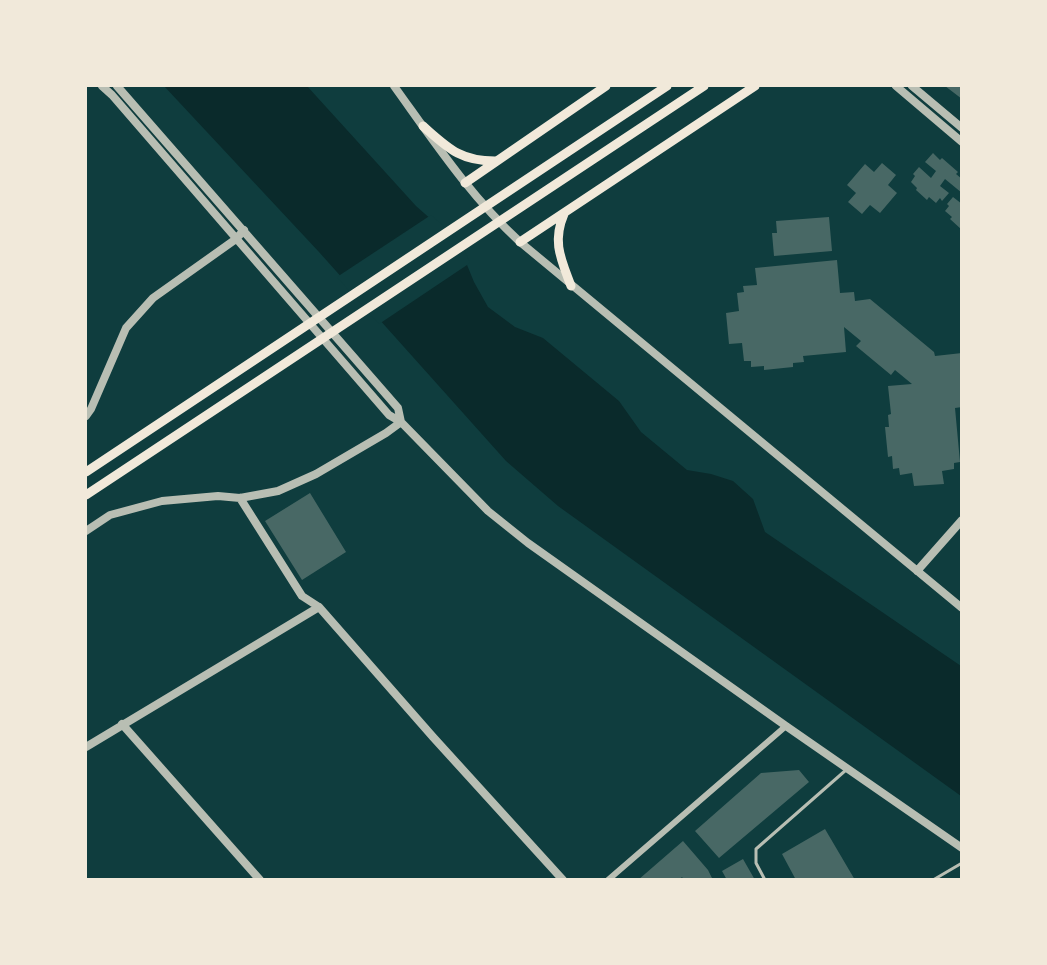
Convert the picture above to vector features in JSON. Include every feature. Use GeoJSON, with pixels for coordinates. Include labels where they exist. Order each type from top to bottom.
{"type":"FeatureCollection","features":[{"type":"Feature","properties":{"kind":"main road"},"geometry":{"type":"LineString","coordinates":[[465,183],[606,86]]}},
{"type":"Feature","properties":{"kind":"main road"},"geometry":{"type":"LineString","coordinates":[[86,472],[667,86]]}},
{"type":"Feature","properties":{"kind":"main road"},"geometry":{"type":"LineString","coordinates":[[86,495],[704,86]]}},
{"type":"Feature","properties":{"kind":"main road"},"geometry":{"type":"LineString","coordinates":[[520,242],[754,86]]}},
{"type":"Feature","properties":{"kind":"main road"},"geometry":{"type":"LineString","coordinates":[[423,126],[459,155],[477,160],[495,161]]}},
{"type":"Feature","properties":{"kind":"main road"},"geometry":{"type":"LineString","coordinates":[[564,213],[557,241],[561,260],[571,286]]}},
{"type":"Feature","properties":{"kind":"street"},"geometry":{"type":"LineString","coordinates":[[102,86],[389,415],[401,422],[488,511],[528,543],[962,848]]}},
{"type":"Feature","properties":{"kind":"street"},"geometry":{"type":"LineString","coordinates":[[117,86],[398,408],[401,422]]}},
{"type":"Feature","properties":{"kind":"street"},"geometry":{"type":"LineString","coordinates":[[394,86],[465,183],[493,216],[520,242],[962,608]]}},
{"type":"Feature","properties":{"kind":"street"},"geometry":{"type":"LineString","coordinates":[[896,86],[962,142]]}},
{"type":"Feature","properties":{"kind":"street"},"geometry":{"type":"LineString","coordinates":[[912,86],[962,128]]}},
{"type":"Feature","properties":{"kind":"street"},"geometry":{"type":"LineString","coordinates":[[86,416],[126,328],[153,298],[236,239],[244,230]]}},
{"type":"Feature","properties":{"kind":"street"},"geometry":{"type":"LineString","coordinates":[[86,531],[110,515],[162,501],[218,496],[240,498],[278,491],[316,474],[401,422]]}},
{"type":"Feature","properties":{"kind":"street"},"geometry":{"type":"LineString","coordinates":[[240,498],[302,596],[319,607],[563,879]]}},
{"type":"Feature","properties":{"kind":"street"},"geometry":{"type":"LineString","coordinates":[[917,571],[962,520]]}},
{"type":"Feature","properties":{"kind":"street"},"geometry":{"type":"LineString","coordinates":[[86,747],[319,607]]}},
{"type":"Feature","properties":{"kind":"street"},"geometry":{"type":"LineString","coordinates":[[122,724],[260,879]]}},
{"type":"Feature","properties":{"kind":"street"},"geometry":{"type":"LineString","coordinates":[[608,879],[786,726]]}},
{"type":"Feature","properties":{"kind":"lane"},"geometry":{"type":"LineString","coordinates":[[765,879],[756,863],[756,849],[848,769]]}},
{"type":"Feature","properties":{"kind":"lane"},"geometry":{"type":"LineString","coordinates":[[933,879],[962,863]]}},
{"type":"Feature","properties":{"kind":"water"},"geometry":{"type":"Polygon","coordinates":[[[164,86],[307,86],[416,206],[458,243],[474,282],[488,307],[515,327],[543,338],[619,401],[641,432],[687,470],[733,481],[753,499],[765,532],[961,666],[961,796],[558,506],[506,461],[319,252],[164,86]]]}},
{"type":"Feature","properties":{"kind":"pier"},"geometry":{"type":"Polygon","coordinates":[[[431,215],[461,241],[470,263],[379,324],[337,277],[431,215]]]}},
{"type":"Feature","properties":{"kind":"building"},"geometry":{"type":"Polygon","coordinates":[[[945,86],[962,86],[962,99],[945,86]]]}},
{"type":"Feature","properties":{"kind":"building"},"geometry":{"type":"Polygon","coordinates":[[[933,153],[958,172],[956,174],[962,179],[962,193],[945,179],[940,186],[949,193],[942,201],[940,198],[936,203],[929,197],[927,200],[911,182],[915,176],[913,174],[919,167],[931,178],[936,171],[925,162],[933,153]]]}},
{"type":"Feature","properties":{"kind":"building"},"geometry":{"type":"Polygon","coordinates":[[[882,163],[896,175],[888,185],[897,193],[880,213],[870,205],[862,214],[848,202],[856,193],[847,185],[865,164],[874,172],[882,163]]]}},
{"type":"Feature","properties":{"kind":"building"},"geometry":{"type":"Polygon","coordinates":[[[953,197],[962,204],[962,230],[945,211],[953,197]]]}},
{"type":"Feature","properties":{"kind":"building"},"geometry":{"type":"Polygon","coordinates":[[[829,217],[832,251],[774,256],[772,233],[777,233],[776,221],[829,217]]]}},
{"type":"Feature","properties":{"kind":"building"},"geometry":{"type":"Polygon","coordinates":[[[837,260],[840,293],[854,292],[855,301],[870,299],[934,352],[935,356],[962,353],[962,407],[955,408],[960,462],[954,463],[954,469],[942,471],[944,484],[914,486],[912,473],[900,475],[899,468],[893,469],[892,456],[888,457],[885,427],[889,427],[888,415],[891,414],[888,386],[912,384],[895,370],[891,375],[856,346],[861,341],[844,327],[846,352],[803,356],[804,362],[793,363],[793,367],[764,370],[764,366],[751,367],[751,361],[744,361],[742,343],[729,344],[726,313],[739,311],[737,293],[744,292],[743,286],[757,285],[755,268],[837,260]]]}},
{"type":"Feature","properties":{"kind":"building"},"geometry":{"type":"Polygon","coordinates":[[[310,493],[346,552],[302,580],[265,521],[310,493]]]}},
{"type":"Feature","properties":{"kind":"building"},"geometry":{"type":"Polygon","coordinates":[[[799,770],[809,782],[719,858],[695,831],[761,773],[799,770]]]}},
{"type":"Feature","properties":{"kind":"building"},"geometry":{"type":"Polygon","coordinates":[[[825,829],[855,880],[796,880],[782,854],[825,829]]]}},
{"type":"Feature","properties":{"kind":"building"},"geometry":{"type":"Polygon","coordinates":[[[683,841],[708,870],[713,880],[684,880],[682,877],[679,880],[638,880],[683,841]]]}},
{"type":"Feature","properties":{"kind":"building"},"geometry":{"type":"Polygon","coordinates":[[[743,859],[755,880],[727,880],[722,871],[743,859]]]}}]}
